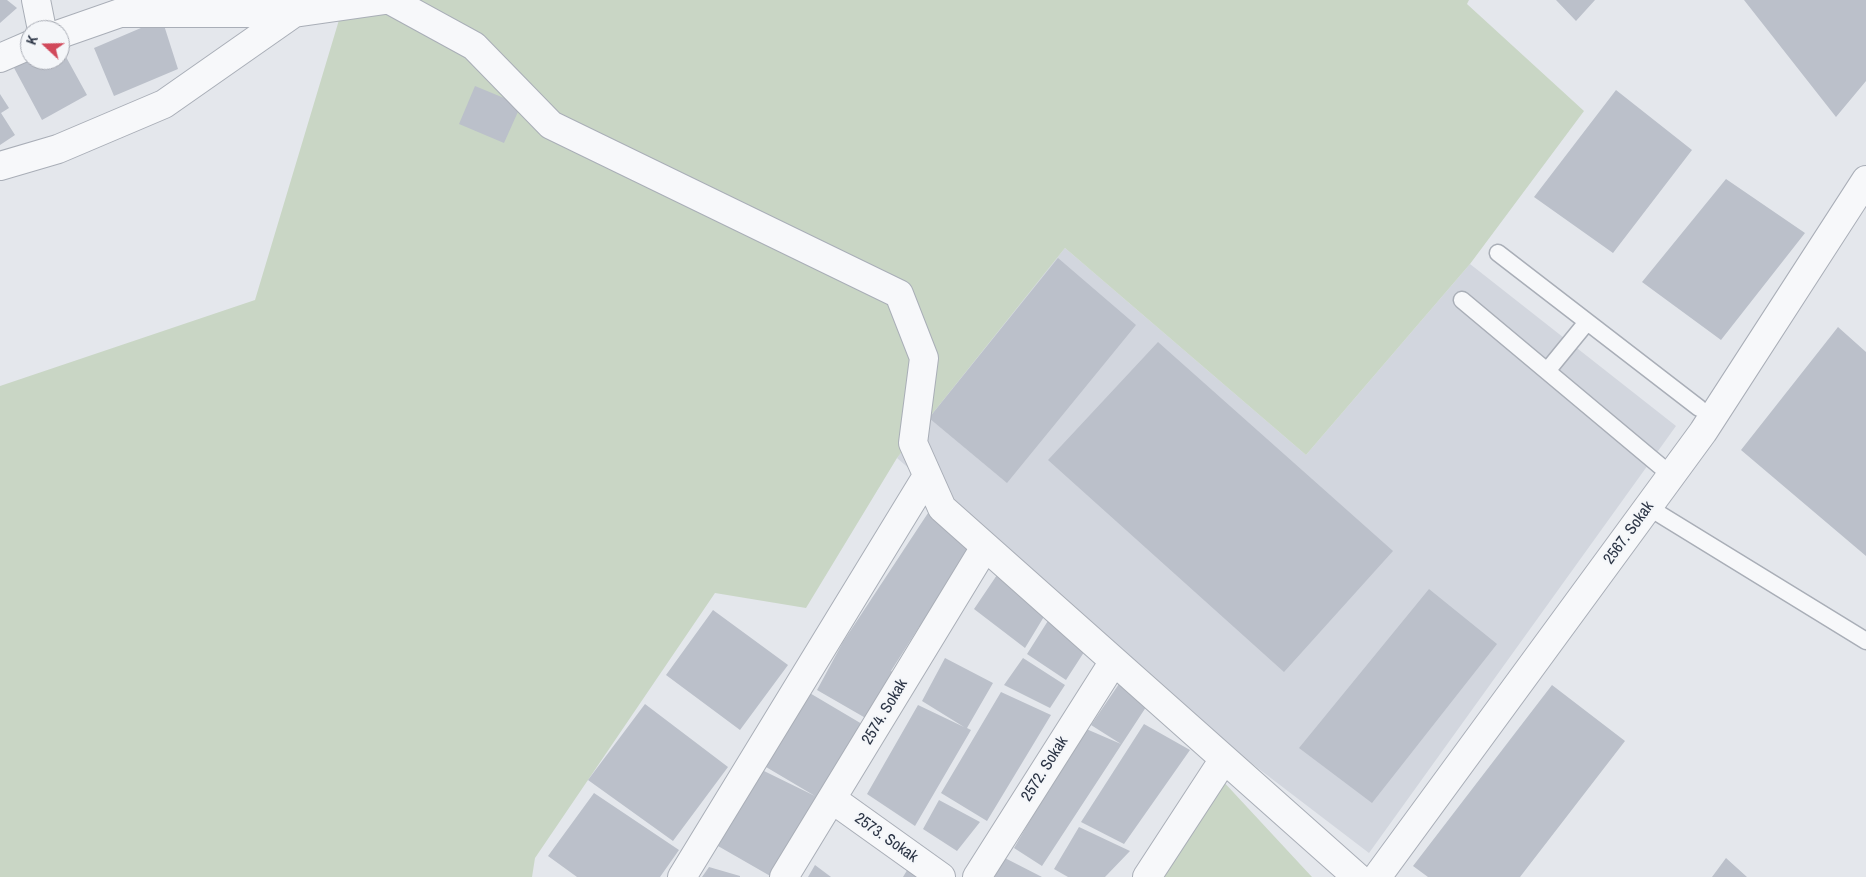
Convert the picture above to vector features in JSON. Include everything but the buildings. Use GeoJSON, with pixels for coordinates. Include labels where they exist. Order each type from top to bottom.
{"type":"FeatureCollection","features":[{"type":"Feature","properties":{"kind":"street"},"geometry":{"type":"LineString","coordinates":[[36,0],[40,20]]}},
{"type":"Feature","properties":{"kind":"street"},"geometry":{"type":"LineString","coordinates":[[70,30],[120,13],[183,6],[294,13],[385,0]]}},
{"type":"Feature","properties":{"kind":"street"},"geometry":{"type":"LineString","coordinates":[[390,0],[474,46],[551,125],[899,294],[924,358],[913,443],[942,508],[1357,877]]}},
{"type":"Feature","properties":{"kind":"street"},"geometry":{"type":"LineString","coordinates":[[0,166],[58,149],[164,104],[294,13]]}},
{"type":"Feature","properties":{"kind":"street"},"geometry":{"type":"LineString","coordinates":[[0,58],[20,49]]}},
{"type":"Feature","properties":{"kind":"street","name":"2567. Sokak"},"geometry":{"type":"LineString","coordinates":[[1377,877],[1703,432],[1866,180]]}},
{"type":"Feature","properties":{"kind":"street"},"geometry":{"type":"LineString","coordinates":[[682,877],[927,476]]}},
{"type":"Feature","properties":{"kind":"street","name":"2574. Sokak"},"geometry":{"type":"LineString","coordinates":[[784,877],[985,547]]}},
{"type":"Feature","properties":{"kind":"street","name":"2572. Sokak"},"geometry":{"type":"LineString","coordinates":[[976,877],[1114,661]]}},
{"type":"Feature","properties":{"kind":"street"},"geometry":{"type":"LineString","coordinates":[[1147,877],[1224,758]]}},
{"type":"Feature","properties":{"kind":"street","name":"2573. Sokak"},"geometry":{"type":"LineString","coordinates":[[832,799],[941,877]]}},
{"type":"Feature","properties":{"kind":"lane"},"geometry":{"type":"LineString","coordinates":[[1498,253],[1699,408]]}},
{"type":"Feature","properties":{"kind":"lane"},"geometry":{"type":"LineString","coordinates":[[1462,300],[1671,475]]}},
{"type":"Feature","properties":{"kind":"lane"},"geometry":{"type":"LineString","coordinates":[[1547,371],[1588,322]]}},
{"type":"Feature","properties":{"kind":"lane"},"geometry":{"type":"LineString","coordinates":[[1648,507],[1866,642]]}},
{"type":"Feature","properties":{"kind":"shaded area"},"geometry":{"type":"Polygon","coordinates":[[[1065,248],[1306,455],[1470,264],[1676,426],[1369,853],[1238,753],[897,458],[1065,248]]]}},
{"type":"Feature","properties":{"kind":"green space"},"geometry":{"type":"Polygon","coordinates":[[[345,0],[1469,0],[1467,4],[1584,111],[1470,264],[1306,455],[1065,248],[897,458],[806,608],[715,593],[535,858],[532,877],[0,877],[0,386],[255,300],[345,0]]]}},
{"type":"Feature","properties":{"kind":"green space"},"geometry":{"type":"Polygon","coordinates":[[[1221,779],[1312,877],[1159,877],[1221,779]]]}}]}
